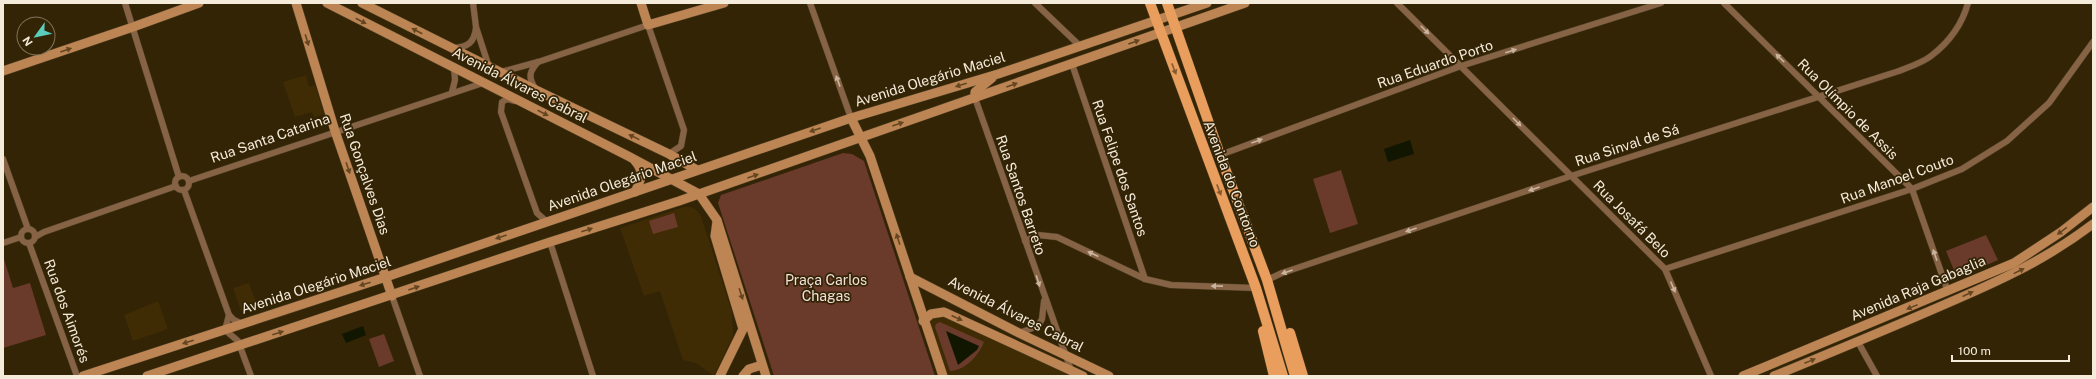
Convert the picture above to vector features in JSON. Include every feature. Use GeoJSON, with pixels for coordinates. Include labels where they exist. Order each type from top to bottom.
{"type":"FeatureCollection","features":[{"type":"Feature","properties":{"kind":"main road"},"geometry":{"type":"LineString","coordinates":[[3,71],[134,28],[199,3]]}},
{"type":"Feature","properties":{"kind":"main road","name":"Rua Gonçalves Dias"},"geometry":{"type":"LineString","coordinates":[[296,3],[335,131],[392,296]]}},
{"type":"Feature","properties":{"kind":"main road","name":"Avenida Álvares Cabral"},"geometry":{"type":"LineString","coordinates":[[326,3],[699,194]]}},
{"type":"Feature","properties":{"kind":"main road","name":"Avenida Álvares Cabral"},"geometry":{"type":"LineString","coordinates":[[362,3],[489,67],[669,154],[697,170]]}},
{"type":"Feature","properties":{"kind":"main road"},"geometry":{"type":"LineString","coordinates":[[641,3],[648,25],[724,3]]}},
{"type":"Feature","properties":{"kind":"main road","name":"Avenida do Contorno"},"geometry":{"type":"LineString","coordinates":[[1150,3],[1256,288],[1283,376]]}},
{"type":"Feature","properties":{"kind":"main road","name":"Avenida do Contorno"},"geometry":{"type":"LineString","coordinates":[[1167,3],[1220,155],[1267,280],[1295,376]]}},
{"type":"Feature","properties":{"kind":"main road","name":"Avenida Olegário Maciel"},"geometry":{"type":"LineString","coordinates":[[83,376],[386,277],[546,221],[672,180],[697,170],[852,118],[998,74],[1207,3]]}},
{"type":"Feature","properties":{"kind":"main road"},"geometry":{"type":"LineString","coordinates":[[147,376],[699,194],[1072,64],[1175,26],[1245,3]]}},
{"type":"Feature","properties":{"kind":"main road"},"geometry":{"type":"LineString","coordinates":[[975,98],[974,94],[976,90],[998,74]]}},
{"type":"Feature","properties":{"kind":"main road"},"geometry":{"type":"LineString","coordinates":[[852,118],[870,156],[942,376]]}},
{"type":"Feature","properties":{"kind":"main road"},"geometry":{"type":"LineString","coordinates":[[635,160],[641,167],[642,174],[642,179],[635,192]]}},
{"type":"Feature","properties":{"kind":"main road"},"geometry":{"type":"LineString","coordinates":[[699,194],[717,220],[750,320],[766,376]]}},
{"type":"Feature","properties":{"kind":"main road","name":"Avenida Raja Gabaglia"},"geometry":{"type":"LineString","coordinates":[[1743,376],[1948,292],[2014,263],[2061,232],[2093,207]]}},
{"type":"Feature","properties":{"kind":"main road"},"geometry":{"type":"LineString","coordinates":[[717,220],[715,236],[743,329],[720,376]]}},
{"type":"Feature","properties":{"kind":"main road","name":"Avenida Raja Gabaglia"},"geometry":{"type":"LineString","coordinates":[[1774,376],[1908,321],[2021,271],[2070,242],[2093,224]]}},
{"type":"Feature","properties":{"kind":"main road","name":"Avenida Álvares Cabral"},"geometry":{"type":"LineString","coordinates":[[910,276],[1019,333],[1109,376]]}},
{"type":"Feature","properties":{"kind":"main road"},"geometry":{"type":"LineString","coordinates":[[1267,280],[1280,304],[1303,376]]}},
{"type":"Feature","properties":{"kind":"main road"},"geometry":{"type":"LineString","coordinates":[[1256,288],[1266,346],[1274,376]]}},
{"type":"Feature","properties":{"kind":"main road"},"geometry":{"type":"LineString","coordinates":[[1908,321],[1912,316],[1943,300],[1948,292]]}},
{"type":"Feature","properties":{"kind":"main road","name":"Avenida Álvares Cabral"},"geometry":{"type":"LineString","coordinates":[[923,321],[931,314],[944,312],[1083,376]]}},
{"type":"Feature","properties":{"kind":"main road"},"geometry":{"type":"LineString","coordinates":[[743,376],[749,369],[762,365]]}},
{"type":"Feature","properties":{"kind":"street"},"geometry":{"type":"LineString","coordinates":[[125,3],[179,177],[176,180],[176,186],[180,190],[184,190]]}},
{"type":"Feature","properties":{"kind":"street"},"geometry":{"type":"LineString","coordinates":[[473,3],[476,27],[489,67]]}},
{"type":"Feature","properties":{"kind":"street"},"geometry":{"type":"LineString","coordinates":[[810,3],[852,118]]}},
{"type":"Feature","properties":{"kind":"street"},"geometry":{"type":"LineString","coordinates":[[1035,3],[1080,46]]}},
{"type":"Feature","properties":{"kind":"street","name":"Rua Josafá Belo"},"geometry":{"type":"LineString","coordinates":[[1397,3],[1665,269],[1711,376]]}},
{"type":"Feature","properties":{"kind":"street","name":"Rua Eduardo Porto"},"geometry":{"type":"LineString","coordinates":[[1220,155],[1461,66],[1661,3]]}},
{"type":"Feature","properties":{"kind":"street","name":"Rua Olímpio de Assis"},"geometry":{"type":"LineString","coordinates":[[1724,3],[1912,189],[1948,292]]}},
{"type":"Feature","properties":{"kind":"street","name":"Rua Sinval de Sá"},"geometry":{"type":"LineString","coordinates":[[1267,280],[1282,273],[1571,176],[1899,71],[1930,57],[1952,36],[1964,17],[1968,3]]}},
{"type":"Feature","properties":{"kind":"street"},"geometry":{"type":"LineString","coordinates":[[500,72],[538,62],[648,25],[684,130],[681,146],[669,154]]}},
{"type":"Feature","properties":{"kind":"street"},"geometry":{"type":"LineString","coordinates":[[451,48],[465,47],[470,43],[475,38],[476,27]]}},
{"type":"Feature","properties":{"kind":"street","name":"Rua Manoel Couto"},"geometry":{"type":"LineString","coordinates":[[1665,269],[1912,189],[1962,170],[2006,141],[2049,103],[2093,42]]}},
{"type":"Feature","properties":{"kind":"street"},"geometry":{"type":"LineString","coordinates":[[536,90],[530,80],[530,75],[531,70],[538,62]]}},
{"type":"Feature","properties":{"kind":"street","name":"Rua Felipe dos Santos"},"geometry":{"type":"LineString","coordinates":[[1072,64],[1145,279]]}},
{"type":"Feature","properties":{"kind":"street"},"geometry":{"type":"LineString","coordinates":[[452,92],[455,80],[454,68]]}},
{"type":"Feature","properties":{"kind":"street","name":"Rua Santa Catarina"},"geometry":{"type":"LineString","coordinates":[[189,181],[335,131],[483,83]]}},
{"type":"Feature","properties":{"kind":"street","name":"Rua Santos Barreto"},"geometry":{"type":"LineString","coordinates":[[975,98],[1044,299],[1071,370]]}},
{"type":"Feature","properties":{"kind":"street"},"geometry":{"type":"LineString","coordinates":[[520,102],[507,99],[502,102],[501,112],[537,213],[546,221]]}},
{"type":"Feature","properties":{"kind":"street"},"geometry":{"type":"LineString","coordinates":[[3,159],[26,230],[32,238]]}},
{"type":"Feature","properties":{"kind":"street"},"geometry":{"type":"LineString","coordinates":[[179,177],[186,177],[189,181],[187,188],[184,190]]}},
{"type":"Feature","properties":{"kind":"street"},"geometry":{"type":"LineString","coordinates":[[3,243],[22,238],[32,238],[44,232],[176,186]]}},
{"type":"Feature","properties":{"kind":"street"},"geometry":{"type":"LineString","coordinates":[[184,190],[229,314],[234,320],[242,324]]}},
{"type":"Feature","properties":{"kind":"street"},"geometry":{"type":"LineString","coordinates":[[22,238],[26,230]]}},
{"type":"Feature","properties":{"kind":"street"},"geometry":{"type":"LineString","coordinates":[[1025,241],[1038,235],[1057,237],[1145,279],[1171,285],[1256,288]]}},
{"type":"Feature","properties":{"kind":"street","name":"Rua dos Aimorés"},"geometry":{"type":"LineString","coordinates":[[32,238],[34,255],[77,376]]}},
{"type":"Feature","properties":{"kind":"street"},"geometry":{"type":"LineString","coordinates":[[550,242],[593,376]]}},
{"type":"Feature","properties":{"kind":"street","name":"Rua Gonçalves Dias"},"geometry":{"type":"LineString","coordinates":[[392,296],[420,376]]}},
{"type":"Feature","properties":{"kind":"street","name":"Rua Santos Barreto"},"geometry":{"type":"LineString","coordinates":[[1019,333],[1038,326],[1042,319],[1044,299]]}},
{"type":"Feature","properties":{"kind":"street"},"geometry":{"type":"LineString","coordinates":[[229,314],[225,330],[235,336],[240,345],[250,376]]}},
{"type":"Feature","properties":{"kind":"street"},"geometry":{"type":"LineString","coordinates":[[1858,342],[1877,376]]}},
{"type":"Feature","properties":{"kind":"shaded area"},"geometry":{"type":"Polygon","coordinates":[[[306,75],[309,87],[315,85],[324,114],[314,117],[312,112],[295,117],[283,82],[306,75]]]}},
{"type":"Feature","properties":{"kind":"shaded area"},"geometry":{"type":"Polygon","coordinates":[[[1410,140],[1414,154],[1388,162],[1384,149],[1410,140]]]}},
{"type":"Feature","properties":{"kind":"shaded area"},"geometry":{"type":"Polygon","coordinates":[[[684,207],[691,207],[701,216],[732,312],[733,336],[714,376],[696,363],[683,360],[660,291],[644,296],[620,228],[684,207]]]}},
{"type":"Feature","properties":{"kind":"shaded area"},"geometry":{"type":"Polygon","coordinates":[[[249,283],[257,305],[241,311],[233,288],[249,283]]]}},
{"type":"Feature","properties":{"kind":"shaded area"},"geometry":{"type":"Polygon","coordinates":[[[158,301],[168,329],[133,341],[124,315],[158,301]]]}},
{"type":"Feature","properties":{"kind":"shaded area"},"geometry":{"type":"Polygon","coordinates":[[[937,312],[1084,376],[943,376],[923,321],[937,312]]]}},
{"type":"Feature","properties":{"kind":"shaded area"},"geometry":{"type":"Polygon","coordinates":[[[363,326],[366,335],[346,343],[342,334],[363,326]]]}},
{"type":"Feature","properties":{"kind":"shaded area"},"geometry":{"type":"Polygon","coordinates":[[[946,331],[979,346],[977,350],[958,365],[946,331]]]}},
{"type":"Feature","properties":{"kind":"green space","name":"Praça Carlos Chagas"},"geometry":{"type":"Polygon","coordinates":[[[843,153],[852,154],[864,161],[935,376],[774,376],[718,203],[721,195],[843,153]]]}},
{"type":"Feature","properties":{"kind":"green space"},"geometry":{"type":"Polygon","coordinates":[[[1341,170],[1358,224],[1330,233],[1313,179],[1341,170]]]}},
{"type":"Feature","properties":{"kind":"green space"},"geometry":{"type":"Polygon","coordinates":[[[674,213],[678,227],[653,234],[649,221],[674,213]]]}},
{"type":"Feature","properties":{"kind":"green space"},"geometry":{"type":"Polygon","coordinates":[[[1986,235],[1998,260],[1966,274],[1956,275],[1946,251],[1986,235]]]}},
{"type":"Feature","properties":{"kind":"green space"},"geometry":{"type":"Polygon","coordinates":[[[3,256],[13,288],[30,283],[46,335],[3,348],[3,256]]]}},
{"type":"Feature","properties":{"kind":"green space"},"geometry":{"type":"Polygon","coordinates":[[[940,322],[984,342],[971,361],[956,370],[950,371],[935,327],[936,324],[940,322]]]}},
{"type":"Feature","properties":{"kind":"green space"},"geometry":{"type":"Polygon","coordinates":[[[384,334],[394,361],[379,367],[369,339],[384,334]]]}}]}
